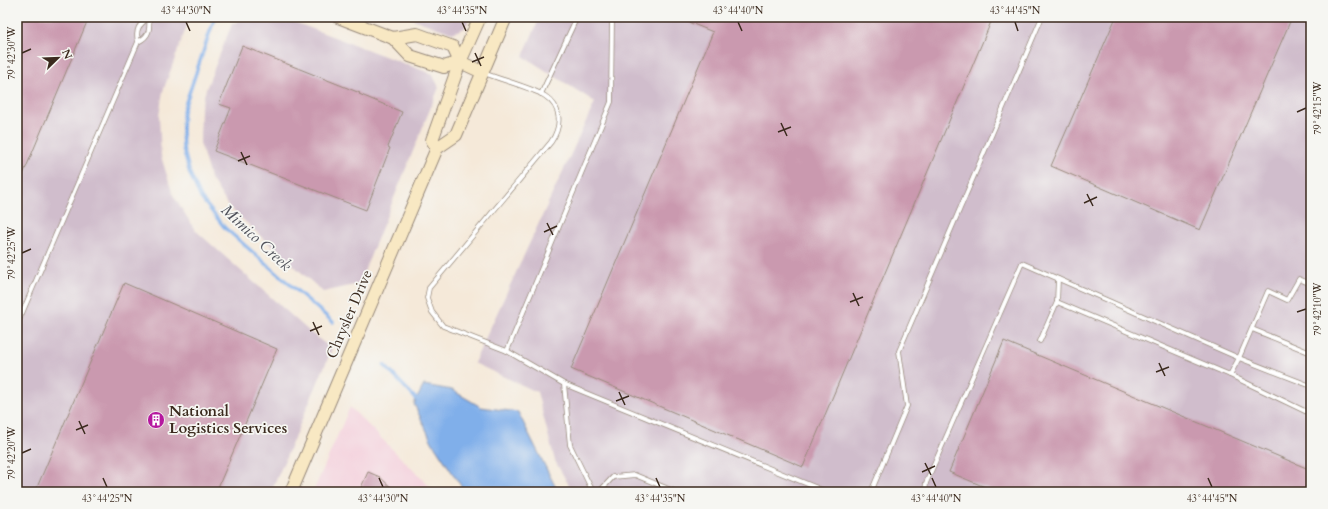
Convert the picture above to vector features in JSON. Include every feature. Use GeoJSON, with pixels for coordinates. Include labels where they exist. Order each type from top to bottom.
{"type":"FeatureCollection","features":[{"type":"Feature","properties":{"kind":"street"},"geometry":{"type":"LineString","coordinates":[[338,17],[394,38],[410,56],[444,67],[460,62]]}},
{"type":"Feature","properties":{"kind":"street","name":"Chrysler Drive"},"geometry":{"type":"LineString","coordinates":[[291,492],[437,148],[432,140],[460,62],[480,17]]}},
{"type":"Feature","properties":{"kind":"street"},"geometry":{"type":"LineString","coordinates":[[437,148],[456,135],[506,17]]}},
{"type":"Feature","properties":{"kind":"street"},"geometry":{"type":"LineString","coordinates":[[394,38],[417,34],[453,47],[460,62],[482,72]]}},
{"type":"Feature","properties":{"kind":"lane"},"geometry":{"type":"LineString","coordinates":[[138,42],[146,38],[150,27],[149,17]]}},
{"type":"Feature","properties":{"kind":"lane"},"geometry":{"type":"LineString","coordinates":[[17,325],[138,42],[136,34],[141,23],[149,17]]}},
{"type":"Feature","properties":{"kind":"lane"},"geometry":{"type":"LineString","coordinates":[[541,94],[578,17]]}},
{"type":"Feature","properties":{"kind":"lane"},"geometry":{"type":"LineString","coordinates":[[507,351],[611,102],[612,17]]}},
{"type":"Feature","properties":{"kind":"lane"},"geometry":{"type":"LineString","coordinates":[[871,492],[907,406],[899,351],[1042,17]]}},
{"type":"Feature","properties":{"kind":"lane"},"geometry":{"type":"LineString","coordinates":[[482,72],[546,96],[556,108],[559,123],[556,135],[429,288],[427,298],[432,312],[443,326],[507,351],[564,384],[827,492]]}},
{"type":"Feature","properties":{"kind":"lane"},"geometry":{"type":"LineString","coordinates":[[925,492],[926,483],[1022,264],[1239,358],[1311,386]]}},
{"type":"Feature","properties":{"kind":"lane"},"geometry":{"type":"LineString","coordinates":[[1040,341],[1057,302],[1058,279]]}},
{"type":"Feature","properties":{"kind":"lane"},"geometry":{"type":"LineString","coordinates":[[1230,375],[1268,291],[1287,300],[1299,279],[1311,284]]}},
{"type":"Feature","properties":{"kind":"lane"},"geometry":{"type":"LineString","coordinates":[[1057,302],[1230,375],[1311,414]]}},
{"type":"Feature","properties":{"kind":"lane"},"geometry":{"type":"LineString","coordinates":[[1252,328],[1311,354]]}},
{"type":"Feature","properties":{"kind":"lane"},"geometry":{"type":"LineString","coordinates":[[564,384],[570,444],[593,492]]}},
{"type":"Feature","properties":{"kind":"lane"},"geometry":{"type":"LineString","coordinates":[[599,492],[613,477],[635,475],[676,492]]}},
{"type":"Feature","properties":{"kind":"shaded area"},"geometry":{"type":"Polygon","coordinates":[[[17,17],[190,17],[163,91],[159,116],[161,156],[173,195],[195,230],[311,333],[332,349],[271,492],[17,492],[17,17]]]}},
{"type":"Feature","properties":{"kind":"shaded area"},"geometry":{"type":"Polygon","coordinates":[[[248,17],[281,17],[432,74],[439,87],[359,284],[323,292],[229,207],[210,177],[200,143],[201,107],[206,89],[232,24],[248,17]]]}},
{"type":"Feature","properties":{"kind":"shaded area"},"geometry":{"type":"Polygon","coordinates":[[[407,17],[470,17],[465,28],[452,33],[407,17]]]}},
{"type":"Feature","properties":{"kind":"shaded area"},"geometry":{"type":"Polygon","coordinates":[[[540,17],[1311,17],[1311,492],[573,492],[555,461],[537,392],[474,363],[595,102],[523,56],[540,17]]]}},
{"type":"Feature","properties":{"kind":"shaded area"},"geometry":{"type":"Polygon","coordinates":[[[350,407],[435,492],[313,492],[350,407]]]}},
{"type":"Feature","properties":{"kind":"water"},"geometry":{"type":"Polygon","coordinates":[[[424,385],[452,390],[481,407],[518,412],[558,492],[465,492],[432,442],[414,404],[424,385]]]}},
{"type":"Feature","properties":{"kind":"building"},"geometry":{"type":"Polygon","coordinates":[[[17,17],[89,17],[17,189],[17,17]]]}},
{"type":"Feature","properties":{"kind":"building"},"geometry":{"type":"Polygon","coordinates":[[[676,17],[993,17],[803,467],[571,369],[713,32],[676,17]]]}},
{"type":"Feature","properties":{"kind":"building"},"geometry":{"type":"Polygon","coordinates":[[[1116,17],[1292,17],[1200,230],[1051,166],[1116,17]]]}},
{"type":"Feature","properties":{"kind":"building"},"geometry":{"type":"Polygon","coordinates":[[[242,46],[360,93],[359,94],[402,112],[366,210],[214,151],[231,108],[219,104],[242,46]]]}},
{"type":"Feature","properties":{"kind":"building","name":"National Logistics Services"},"geometry":{"type":"Polygon","coordinates":[[[124,283],[277,349],[216,492],[35,492],[124,283]]]}},
{"type":"Feature","properties":{"kind":"building"},"geometry":{"type":"Polygon","coordinates":[[[1004,341],[1311,470],[1311,492],[997,492],[949,472],[1004,341]]]}},
{"type":"Feature","properties":{"kind":"building"},"geometry":{"type":"Polygon","coordinates":[[[368,472],[380,477],[396,492],[359,492],[368,472]]]}},
{"type":"Feature","properties":{"kind":"waterway","name":"Mimico Creek"},"geometry":{"type":"LineString","coordinates":[[215,17],[183,111],[183,148],[190,174],[201,198],[225,228],[333,322]]}},
{"type":"Feature","properties":{"kind":"waterway","name":"Mimico Creek"},"geometry":{"type":"LineString","coordinates":[[384,365],[419,402]]}},
{"type":"Feature","properties":{"kind":"place","name":"National Logistics Services"},"geometry":{"type":"Point","coordinates":[156,420]}}]}
